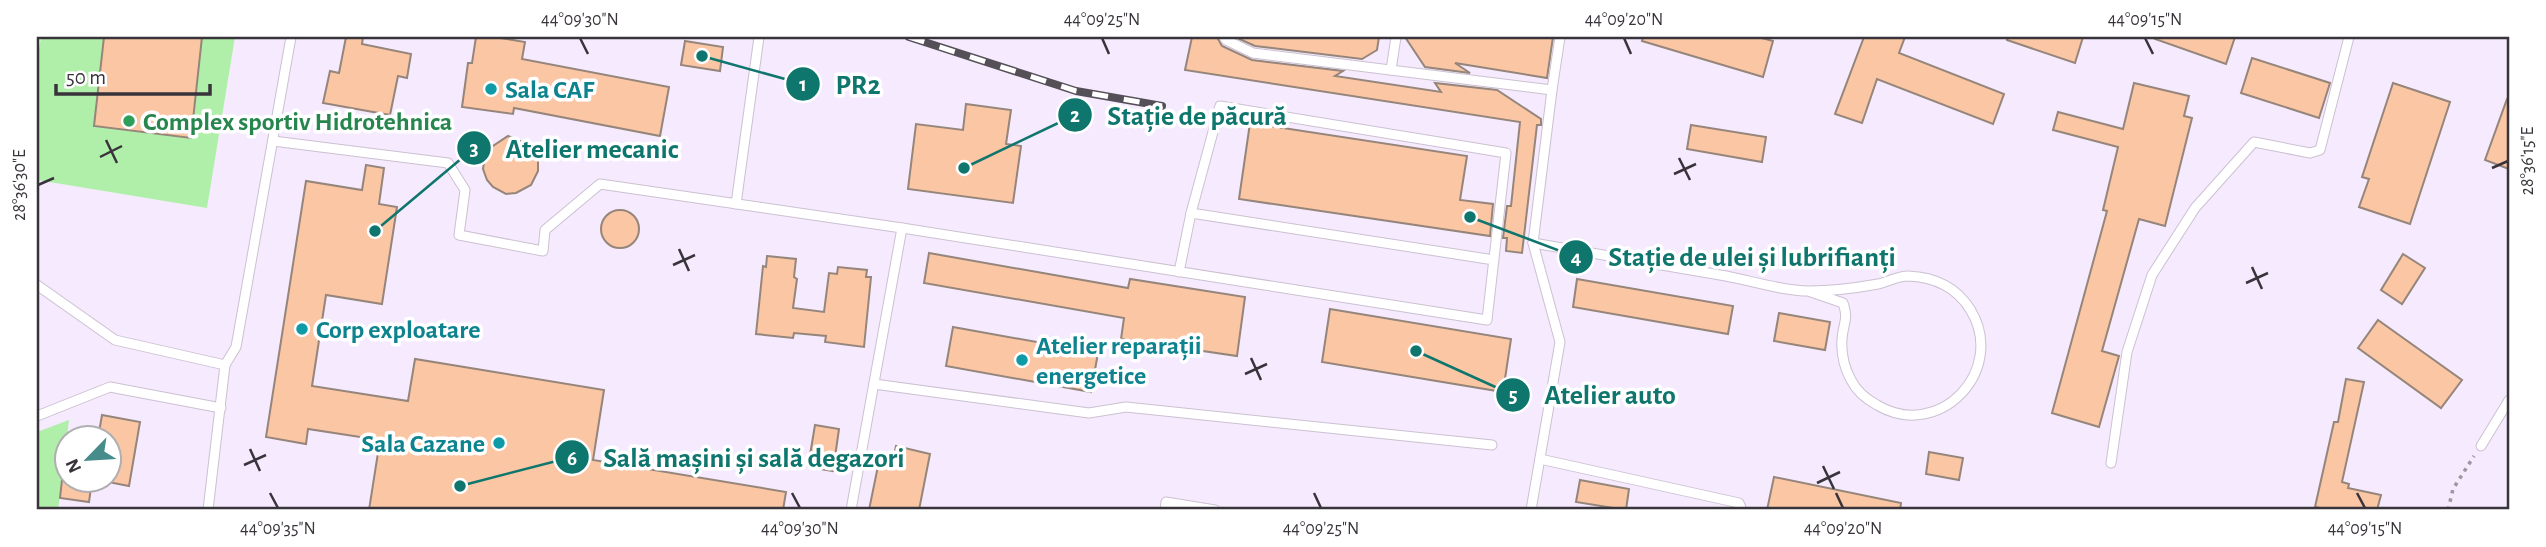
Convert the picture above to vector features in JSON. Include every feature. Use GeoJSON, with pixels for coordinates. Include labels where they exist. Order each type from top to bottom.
{"type":"FeatureCollection","features":[{"type":"Feature","properties":{"kind":"lane"},"geometry":{"type":"LineString","coordinates":[[208,510],[225,365],[236,347],[291,37]]}},
{"type":"Feature","properties":{"kind":"lane"},"geometry":{"type":"LineString","coordinates":[[736,204],[759,37]]}},
{"type":"Feature","properties":{"kind":"lane"},"geometry":{"type":"LineString","coordinates":[[1224,37],[1252,53],[1552,90]]}},
{"type":"Feature","properties":{"kind":"lane"},"geometry":{"type":"LineString","coordinates":[[1391,70],[1396,37]]}},
{"type":"Feature","properties":{"kind":"lane"},"geometry":{"type":"LineString","coordinates":[[1531,510],[1560,342],[1533,243],[1560,37]]}},
{"type":"Feature","properties":{"kind":"lane"},"geometry":{"type":"LineString","coordinates":[[2110,463],[2127,352],[2152,275],[2195,208],[2253,142],[2309,153],[2320,149],[2348,37]]}},
{"type":"Feature","properties":{"kind":"lane"},"geometry":{"type":"LineString","coordinates":[[273,141],[448,163],[465,190],[459,235],[543,251],[545,230],[600,184],[902,228],[1179,272],[1487,320],[1506,153],[1220,106],[1191,213],[1179,272]]}},
{"type":"Feature","properties":{"kind":"lane"},"geometry":{"type":"LineString","coordinates":[[1191,213],[1494,260]]}},
{"type":"Feature","properties":{"kind":"lane"},"geometry":{"type":"LineString","coordinates":[[851,510],[902,228]]}},
{"type":"Feature","properties":{"kind":"lane"},"geometry":{"type":"LineString","coordinates":[[1533,243],[1808,291],[1843,303],[1848,316],[1842,338],[1843,361],[1852,382],[1867,400],[1886,411],[1909,416],[1931,413],[1952,403],[1969,386],[1979,365],[1979,331],[1976,319],[1964,300],[1946,285],[1924,277],[1901,276],[1879,284],[1808,291]]}},
{"type":"Feature","properties":{"kind":"lane"},"geometry":{"type":"LineString","coordinates":[[37,285],[115,340],[225,365]]}},
{"type":"Feature","properties":{"kind":"lane"},"geometry":{"type":"LineString","coordinates":[[874,384],[1089,413],[1125,407],[1492,445]]}},
{"type":"Feature","properties":{"kind":"lane"},"geometry":{"type":"LineString","coordinates":[[37,416],[110,387],[221,408]]}},
{"type":"Feature","properties":{"kind":"lane"},"geometry":{"type":"LineString","coordinates":[[2481,446],[2509,400]]}},
{"type":"Feature","properties":{"kind":"lane"},"geometry":{"type":"LineString","coordinates":[[1540,459],[1739,503],[1742,510]]}},
{"type":"Feature","properties":{"kind":"lane"},"geometry":{"type":"LineString","coordinates":[[1165,510],[1166,502],[1215,510]]}},
{"type":"Feature","properties":{"kind":"path"},"geometry":{"type":"LineString","coordinates":[[2448,510],[2454,489],[2481,446]]}},
{"type":"Feature","properties":{"kind":"shaded area"},"geometry":{"type":"Polygon","coordinates":[[[235,37],[2509,37],[2509,510],[37,510],[37,180],[207,208],[235,37]]]}},
{"type":"Feature","properties":{"kind":"green space","name":"Complex sportiv Hidrotehnica"},"geometry":{"type":"Polygon","coordinates":[[[41,37],[235,37],[207,208],[37,180],[37,61],[41,37]]]}},
{"type":"Feature","properties":{"kind":"green space"},"geometry":{"type":"Polygon","coordinates":[[[52,426],[52,494],[60,494],[58,510],[37,510],[37,432],[52,426]]]}},
{"type":"Feature","properties":{"kind":"building"},"geometry":{"type":"Polygon","coordinates":[[[104,37],[202,37],[191,138],[94,126],[104,37]]]}},
{"type":"Feature","properties":{"kind":"building"},"geometry":{"type":"Polygon","coordinates":[[[346,37],[363,37],[362,44],[411,54],[407,78],[398,76],[390,115],[323,103],[330,71],[339,73],[346,37]]]}},
{"type":"Feature","properties":{"kind":"building"},"geometry":{"type":"Polygon","coordinates":[[[476,37],[525,42],[522,59],[669,87],[660,136],[514,108],[513,114],[462,107],[468,63],[472,63],[476,37]]]}},
{"type":"Feature","properties":{"kind":"building"},"geometry":{"type":"Polygon","coordinates":[[[1192,37],[1217,37],[1222,46],[1252,60],[1343,71],[1335,76],[1441,92],[1435,83],[1497,90],[1541,119],[1541,125],[1537,125],[1522,253],[1506,251],[1507,238],[1503,238],[1507,206],[1511,206],[1520,122],[1185,70],[1192,37]]]}},
{"type":"Feature","properties":{"kind":"building"},"geometry":{"type":"Polygon","coordinates":[[[1235,37],[1379,37],[1377,50],[1362,59],[1255,46],[1235,37]]]}},
{"type":"Feature","properties":{"kind":"building"},"geometry":{"type":"Polygon","coordinates":[[[1405,37],[1553,37],[1547,78],[1455,63],[1470,73],[1425,67],[1405,37]]]}},
{"type":"Feature","properties":{"kind":"building"},"geometry":{"type":"Polygon","coordinates":[[[1643,37],[1758,37],[1773,41],[1763,77],[1642,41],[1643,37]]]}},
{"type":"Feature","properties":{"kind":"building"},"geometry":{"type":"Polygon","coordinates":[[[1864,37],[1905,37],[1899,53],[2004,94],[1993,124],[1877,79],[1862,123],[1835,114],[1864,37]]]}},
{"type":"Feature","properties":{"kind":"building"},"geometry":{"type":"Polygon","coordinates":[[[2007,37],[2083,37],[2075,63],[2007,40],[2007,37]]]}},
{"type":"Feature","properties":{"kind":"building"},"geometry":{"type":"Polygon","coordinates":[[[2235,37],[2226,64],[2155,39],[2235,37]]]}},
{"type":"Feature","properties":{"kind":"building"},"geometry":{"type":"Polygon","coordinates":[[[685,41],[723,47],[720,71],[681,65],[685,41]]]}},
{"type":"Feature","properties":{"kind":"building"},"geometry":{"type":"Polygon","coordinates":[[[2252,58],[2330,83],[2319,118],[2241,93],[2252,58]]]}},
{"type":"Feature","properties":{"kind":"building"},"geometry":{"type":"Polygon","coordinates":[[[2134,83],[2189,96],[2184,116],[2192,118],[2165,226],[2139,219],[2102,351],[2119,356],[2099,427],[2052,413],[2107,211],[2103,210],[2118,147],[2053,130],[2058,112],[2123,129],[2134,83]]]}},
{"type":"Feature","properties":{"kind":"building"},"geometry":{"type":"Polygon","coordinates":[[[2393,83],[2450,102],[2410,224],[2359,207],[2369,179],[2362,177],[2393,83]]]}},
{"type":"Feature","properties":{"kind":"building"},"geometry":{"type":"Polygon","coordinates":[[[2509,99],[2509,169],[2485,160],[2509,99]]]}},
{"type":"Feature","properties":{"kind":"building"},"geometry":{"type":"Polygon","coordinates":[[[966,104],[1011,110],[1006,144],[1021,146],[1013,203],[908,189],[916,124],[963,130],[966,104]]]}},
{"type":"Feature","properties":{"kind":"building"},"geometry":{"type":"Polygon","coordinates":[[[1250,123],[1467,156],[1460,200],[1493,204],[1490,236],[1239,199],[1250,123]]]}},
{"type":"Feature","properties":{"kind":"building"},"geometry":{"type":"Polygon","coordinates":[[[1691,125],[1766,137],[1762,162],[1687,149],[1691,125]]]}},
{"type":"Feature","properties":{"kind":"building"},"geometry":{"type":"Polygon","coordinates":[[[508,136],[525,143],[535,152],[538,171],[531,185],[516,193],[506,194],[493,187],[483,169],[485,156],[490,148],[508,136]]]}},
{"type":"Feature","properties":{"kind":"building"},"geometry":{"type":"Polygon","coordinates":[[[366,165],[384,168],[379,204],[397,207],[382,304],[326,295],[312,386],[408,401],[415,359],[604,390],[593,460],[786,492],[783,510],[369,510],[380,440],[308,429],[306,444],[266,437],[306,181],[362,190],[366,165]]]}},
{"type":"Feature","properties":{"kind":"building"},"geometry":{"type":"Polygon","coordinates":[[[620,210],[633,216],[639,229],[633,242],[620,248],[607,242],[601,229],[607,216],[620,210]]]}},
{"type":"Feature","properties":{"kind":"building"},"geometry":{"type":"Polygon","coordinates":[[[929,253],[1128,288],[1130,279],[1245,297],[1237,356],[1121,339],[1124,318],[924,283],[929,253]]]}},
{"type":"Feature","properties":{"kind":"building"},"geometry":{"type":"Polygon","coordinates":[[[2403,254],[2425,268],[2402,304],[2381,290],[2403,254]]]}},
{"type":"Feature","properties":{"kind":"building"},"geometry":{"type":"Polygon","coordinates":[[[767,256],[796,259],[794,277],[797,279],[793,308],[824,312],[829,273],[837,274],[838,267],[867,270],[866,277],[871,277],[864,347],[825,342],[826,336],[794,333],[793,338],[756,334],[763,266],[766,267],[767,256]]]}},
{"type":"Feature","properties":{"kind":"building"},"geometry":{"type":"Polygon","coordinates":[[[1577,279],[1733,306],[1728,334],[1573,307],[1577,279]]]}},
{"type":"Feature","properties":{"kind":"building"},"geometry":{"type":"Polygon","coordinates":[[[1330,309],[1511,339],[1503,392],[1322,362],[1330,309]]]}},
{"type":"Feature","properties":{"kind":"building"},"geometry":{"type":"Polygon","coordinates":[[[1779,313],[1830,322],[1825,350],[1774,341],[1779,313]]]}},
{"type":"Feature","properties":{"kind":"building"},"geometry":{"type":"Polygon","coordinates":[[[2378,320],[2462,380],[2441,408],[2358,348],[2378,320]]]}},
{"type":"Feature","properties":{"kind":"building","name":"Atelier reparații energetice"},"geometry":{"type":"Polygon","coordinates":[[[953,327],[1098,353],[1091,392],[946,366],[953,327]]]}},
{"type":"Feature","properties":{"kind":"building"},"geometry":{"type":"Polygon","coordinates":[[[2346,379],[2364,382],[2342,482],[2349,484],[2348,488],[2381,495],[2377,510],[2330,510],[2315,507],[2334,422],[2338,422],[2346,379]]]}},
{"type":"Feature","properties":{"kind":"building"},"geometry":{"type":"Polygon","coordinates":[[[102,415],[140,422],[129,486],[122,485],[122,424],[100,424],[102,415]]]}},
{"type":"Feature","properties":{"kind":"building"},"geometry":{"type":"Polygon","coordinates":[[[815,425],[839,429],[833,471],[808,467],[815,425]]]}},
{"type":"Feature","properties":{"kind":"building"},"geometry":{"type":"Polygon","coordinates":[[[896,446],[930,454],[919,510],[869,510],[878,466],[891,469],[896,446]]]}},
{"type":"Feature","properties":{"kind":"building"},"geometry":{"type":"Polygon","coordinates":[[[1929,452],[1963,458],[1959,480],[1926,474],[1929,452]]]}},
{"type":"Feature","properties":{"kind":"building"},"geometry":{"type":"Polygon","coordinates":[[[1774,477],[1901,503],[1900,510],[1767,510],[1774,477]]]}},
{"type":"Feature","properties":{"kind":"building"},"geometry":{"type":"Polygon","coordinates":[[[1580,480],[1629,489],[1626,510],[1576,502],[1580,480]]]}},
{"type":"Feature","properties":{"kind":"building"},"geometry":{"type":"Polygon","coordinates":[[[60,494],[90,494],[89,502],[60,498],[60,494]]]}},
{"type":"Feature","properties":{"kind":"railway"},"geometry":{"type":"LineString","coordinates":[[909,37],[1076,91],[1162,106]]}},
{"type":"Feature","properties":{"kind":"place","name":"PR2"},"geometry":{"type":"Point","coordinates":[702,56]}},
{"type":"Feature","properties":{"kind":"place","name":"Sala CAF"},"geometry":{"type":"Point","coordinates":[491,89]}},
{"type":"Feature","properties":{"kind":"place","name":"Complex sportiv Hidrotehnica"},"geometry":{"type":"Point","coordinates":[129,121]}},
{"type":"Feature","properties":{"kind":"place","name":"Stație de păcură"},"geometry":{"type":"Point","coordinates":[964,168]}},
{"type":"Feature","properties":{"kind":"place","name":"Stație de ulei și lubrifianți"},"geometry":{"type":"Point","coordinates":[1470,217]}},
{"type":"Feature","properties":{"kind":"place","name":"Atelier mecanic"},"geometry":{"type":"Point","coordinates":[375,231]}},
{"type":"Feature","properties":{"kind":"place","name":"Corp exploatare"},"geometry":{"type":"Point","coordinates":[302,329]}},
{"type":"Feature","properties":{"kind":"place","name":"Atelier auto"},"geometry":{"type":"Point","coordinates":[1416,351]}},
{"type":"Feature","properties":{"kind":"place","name":"Atelier reparații energetice"},"geometry":{"type":"Point","coordinates":[1022,360]}},
{"type":"Feature","properties":{"kind":"place","name":"Sala Cazane"},"geometry":{"type":"Point","coordinates":[499,443]}},
{"type":"Feature","properties":{"kind":"place","name":"Sală mașini și sală degazori"},"geometry":{"type":"Point","coordinates":[460,486]}}]}
